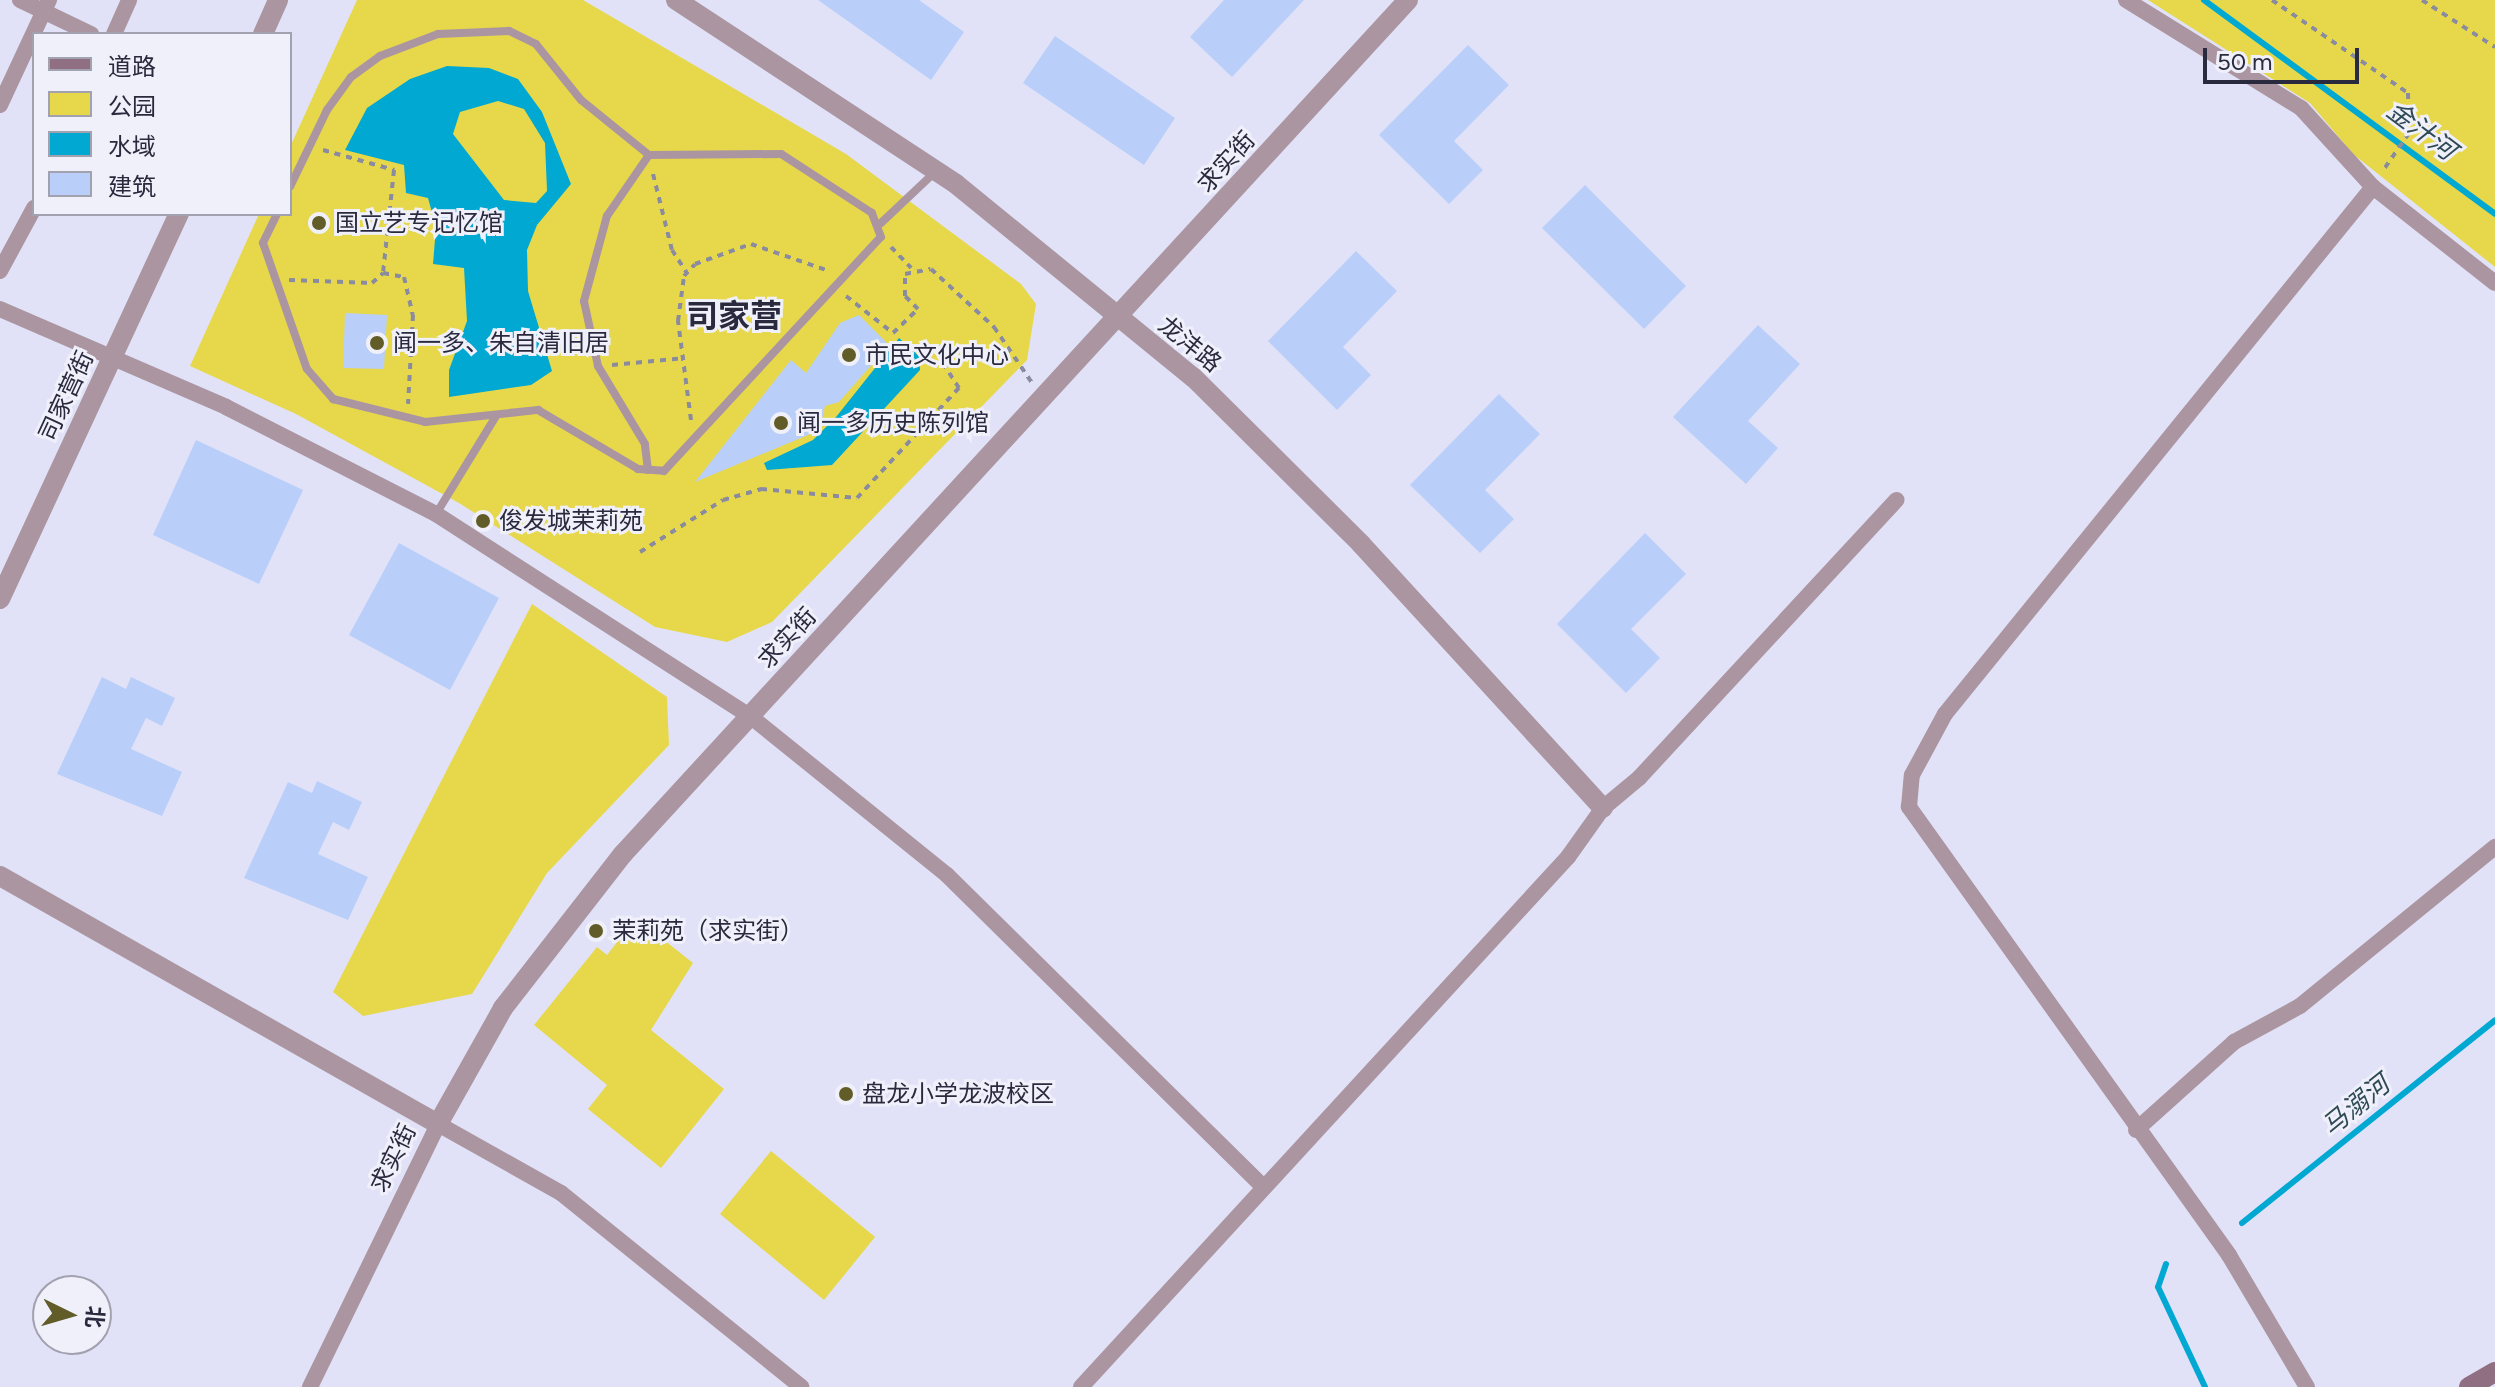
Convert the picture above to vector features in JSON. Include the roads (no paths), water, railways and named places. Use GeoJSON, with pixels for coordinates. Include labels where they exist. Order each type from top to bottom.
{"type":"FeatureCollection","features":[{"type":"Feature","properties":{"kind":"main road"},"geometry":{"type":"LineString","coordinates":[[2469,1387],[2495,1372]]}},
{"type":"Feature","properties":{"kind":"street"},"geometry":{"type":"LineString","coordinates":[[20,0],[46,6],[88,32]]}},
{"type":"Feature","properties":{"kind":"street"},"geometry":{"type":"LineString","coordinates":[[115,32],[129,0]]}},
{"type":"Feature","properties":{"kind":"street"},"geometry":{"type":"LineString","coordinates":[[264,32],[278,0]]}},
{"type":"Feature","properties":{"kind":"street","name":"龙沣路"},"geometry":{"type":"LineString","coordinates":[[676,0],[937,170],[1118,319],[1284,464],[1603,808]]}},
{"type":"Feature","properties":{"kind":"street","name":"求实街"},"geometry":{"type":"LineString","coordinates":[[310,1387],[438,1124],[503,1008],[567,921],[750,716],[1047,397],[1408,0]]}},
{"type":"Feature","properties":{"kind":"street"},"geometry":{"type":"LineString","coordinates":[[2126,0],[2301,108],[2373,187],[2495,283]]}},
{"type":"Feature","properties":{"kind":"street"},"geometry":{"type":"LineString","coordinates":[[34,32],[46,6]]}},
{"type":"Feature","properties":{"kind":"street"},"geometry":{"type":"LineString","coordinates":[[0,105],[32,36]]}},
{"type":"Feature","properties":{"kind":"street"},"geometry":{"type":"LineString","coordinates":[[2307,1387],[2229,1255],[1921,830],[1909,807],[1912,775],[1945,714],[2373,187]]}},
{"type":"Feature","properties":{"kind":"street"},"geometry":{"type":"LineString","coordinates":[[0,271],[32,212]]}},
{"type":"Feature","properties":{"kind":"street","name":"司家营街"},"geometry":{"type":"LineString","coordinates":[[0,599],[178,216]]}},
{"type":"Feature","properties":{"kind":"street"},"geometry":{"type":"LineString","coordinates":[[0,309],[113,357],[436,514],[750,716],[947,875],[1263,1187]]}},
{"type":"Feature","properties":{"kind":"street"},"geometry":{"type":"LineString","coordinates":[[1081,1387],[1568,857],[1603,808],[1639,778],[1896,500]]}},
{"type":"Feature","properties":{"kind":"street"},"geometry":{"type":"LineString","coordinates":[[2136,1130],[2234,1042],[2300,1006],[2495,847]]}},
{"type":"Feature","properties":{"kind":"street"},"geometry":{"type":"LineString","coordinates":[[0,876],[561,1193],[801,1387]]}},
{"type":"Feature","properties":{"kind":"lane"},"geometry":{"type":"LineString","coordinates":[[292,183],[310,144],[351,77],[380,56],[438,34],[474,30],[509,31],[536,44],[581,100],[649,155],[781,154],[881,223]]}},
{"type":"Feature","properties":{"kind":"lane"},"geometry":{"type":"LineString","coordinates":[[648,470],[645,444],[598,366],[588,335],[588,271],[607,216],[649,155]]}},
{"type":"Feature","properties":{"kind":"lane"},"geometry":{"type":"LineString","coordinates":[[276,216],[263,243],[322,392],[407,417],[496,416],[538,410],[648,470],[664,471],[881,237],[881,223],[937,170]]}},
{"type":"Feature","properties":{"kind":"lane"},"geometry":{"type":"LineString","coordinates":[[436,514],[496,416]]}},
{"type":"Feature","properties":{"kind":"water"},"geometry":{"type":"Polygon","coordinates":[[[447,66],[489,68],[518,79],[542,112],[571,184],[537,225],[527,250],[528,291],[552,371],[531,385],[449,397],[449,370],[467,321],[464,268],[433,264],[436,227],[428,198],[406,193],[404,165],[345,150],[367,108],[410,79],[447,66]],[[498,101],[460,112],[453,134],[504,200],[536,203],[547,191],[545,143],[524,109],[498,101]]]}},
{"type":"Feature","properties":{"kind":"water"},"geometry":{"type":"Polygon","coordinates":[[[899,338],[920,357],[920,370],[832,465],[767,470],[764,463],[813,440],[836,417],[899,338]]]}},
{"type":"Feature","properties":{"kind":"waterway","name":"金汁河"},"geometry":{"type":"LineString","coordinates":[[2204,0],[2495,214]]}},
{"type":"Feature","properties":{"kind":"waterway","name":"马溺河"},"geometry":{"type":"LineString","coordinates":[[2242,1223],[2495,1020]]}},
{"type":"Feature","properties":{"kind":"waterway","name":"马溺河"},"geometry":{"type":"LineString","coordinates":[[2166,1264],[2158,1287],[2205,1387]]}},
{"type":"Feature","properties":{"kind":"place","name":"国立艺专记忆馆"},"geometry":{"type":"Point","coordinates":[319,223]}},
{"type":"Feature","properties":{"kind":"place","name":"闻一多、朱自清旧居"},"geometry":{"type":"Point","coordinates":[377,343]}},
{"type":"Feature","properties":{"kind":"place","name":"市民文化中心"},"geometry":{"type":"Point","coordinates":[849,355]}},
{"type":"Feature","properties":{"kind":"place","name":"闻一多历史陈列馆"},"geometry":{"type":"Point","coordinates":[781,423]}},
{"type":"Feature","properties":{"kind":"place","name":"俊发城茉莉苑"},"geometry":{"type":"Point","coordinates":[483,521]}},
{"type":"Feature","properties":{"kind":"place","name":"茉莉苑（求实街）"},"geometry":{"type":"Point","coordinates":[596,931]}},
{"type":"Feature","properties":{"kind":"place","name":"盘龙小学龙波校区"},"geometry":{"type":"Point","coordinates":[846,1094]}},
{"type":"Feature","properties":{"kind":"district","name":"司家营"},"geometry":{"type":"Point","coordinates":[734,316]}}]}
